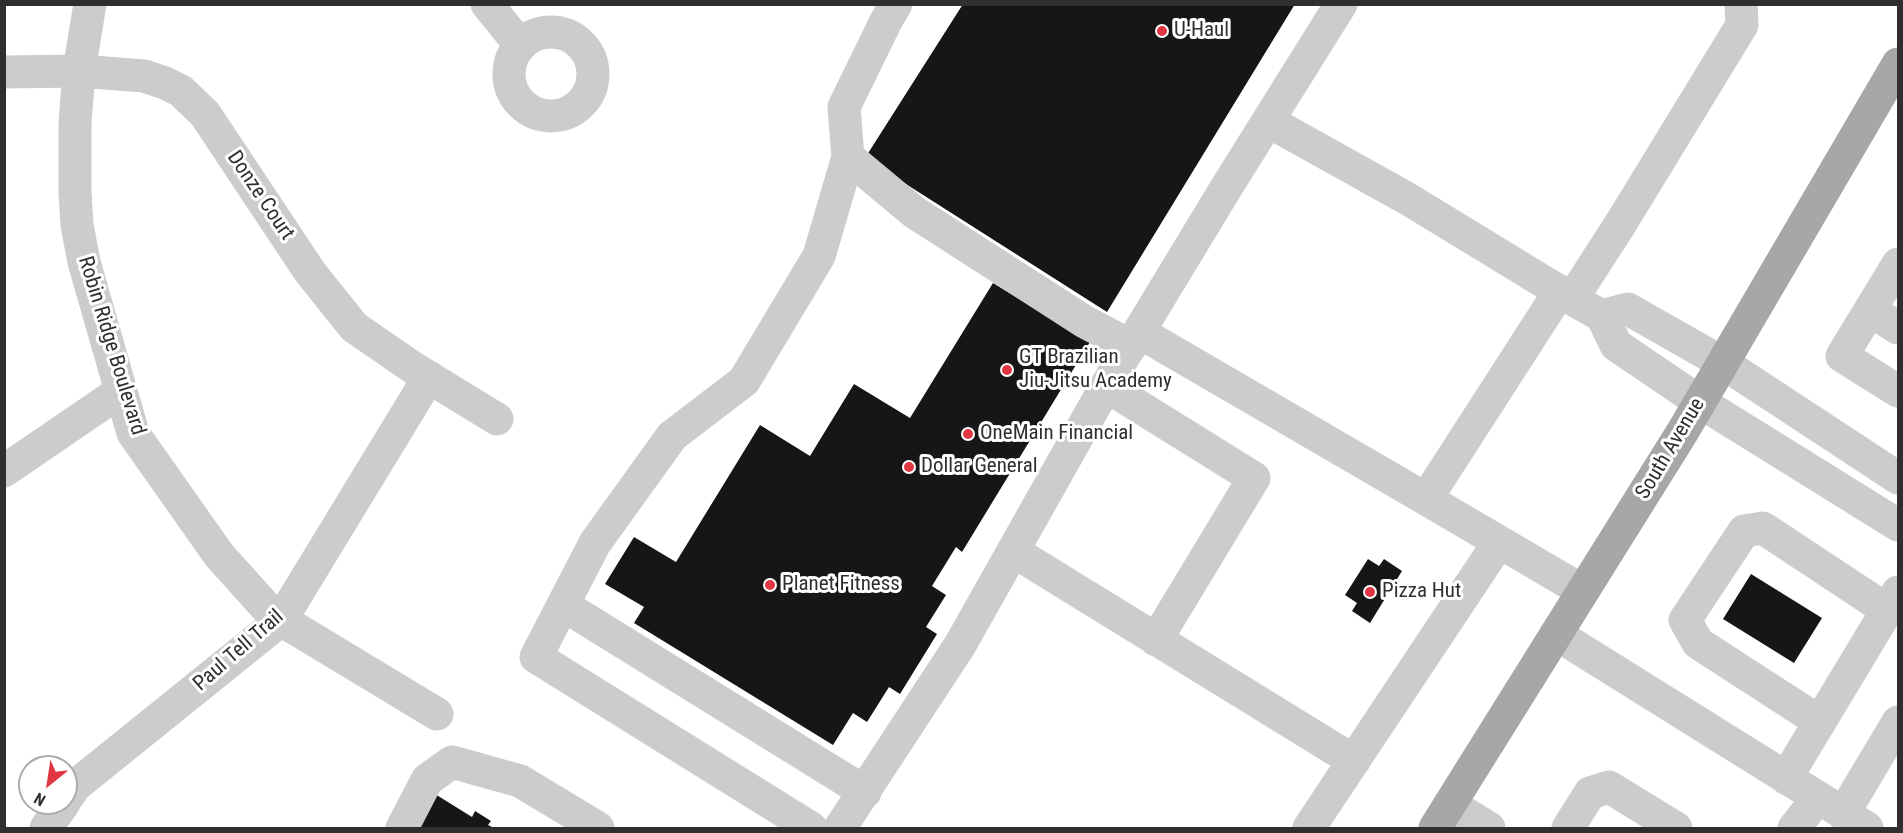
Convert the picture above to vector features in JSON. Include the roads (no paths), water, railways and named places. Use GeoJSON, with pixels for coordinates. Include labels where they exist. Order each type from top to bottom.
{"type":"FeatureCollection","features":[{"type":"Feature","properties":{"kind":"main road","name":"South Avenue"},"geometry":{"type":"LineString","coordinates":[[1442,816],[1700,402],[1894,84]]}},
{"type":"Feature","properties":{"kind":"street"},"geometry":{"type":"LineString","coordinates":[[79,71],[90,4]]}},
{"type":"Feature","properties":{"kind":"street"},"geometry":{"type":"LineString","coordinates":[[487,4],[520,45]]}},
{"type":"Feature","properties":{"kind":"street"},"geometry":{"type":"LineString","coordinates":[[811,828],[536,657],[595,543],[672,436],[744,381],[819,256],[848,157],[844,107],[896,4]]}},
{"type":"Feature","properties":{"kind":"street"},"geometry":{"type":"LineString","coordinates":[[840,828],[960,645],[1106,386],[1341,4]]}},
{"type":"Feature","properties":{"kind":"street"},"geometry":{"type":"LineString","coordinates":[[1426,499],[1566,295],[1621,223],[1742,25],[1741,4]]}},
{"type":"Feature","properties":{"kind":"street","name":"Donze Court"},"geometry":{"type":"LineString","coordinates":[[4,72],[79,71],[144,76],[165,83],[194,102],[205,114],[310,272],[354,327],[497,419]]}},
{"type":"Feature","properties":{"kind":"street","name":"Robin Ridge Boulevard"},"geometry":{"type":"LineString","coordinates":[[79,71],[75,123],[77,225],[84,262],[133,433],[219,555],[273,615],[437,714]]}},
{"type":"Feature","properties":{"kind":"street"},"geometry":{"type":"LineString","coordinates":[[1268,121],[1407,199],[1602,316],[1616,345],[1700,402],[1899,525]]}},
{"type":"Feature","properties":{"kind":"street"},"geometry":{"type":"LineString","coordinates":[[848,157],[914,212],[1085,322],[1135,339],[1426,499],[1583,591]]}},
{"type":"Feature","properties":{"kind":"street"},"geometry":{"type":"LineString","coordinates":[[1899,264],[1842,356],[1899,391]]}},
{"type":"Feature","properties":{"kind":"street"},"geometry":{"type":"LineString","coordinates":[[1602,316],[1628,309],[1723,363],[1899,478]]}},
{"type":"Feature","properties":{"kind":"street"},"geometry":{"type":"LineString","coordinates":[[1870,310],[1899,327]]}},
{"type":"Feature","properties":{"kind":"street","name":"Paul Tell Trail"},"geometry":{"type":"LineString","coordinates":[[78,784],[281,620],[429,377]]}},
{"type":"Feature","properties":{"kind":"street"},"geometry":{"type":"LineString","coordinates":[[1106,386],[1254,478],[1156,640]]}},
{"type":"Feature","properties":{"kind":"street"},"geometry":{"type":"LineString","coordinates":[[4,471],[121,391]]}},
{"type":"Feature","properties":{"kind":"street"},"geometry":{"type":"LineString","coordinates":[[1786,778],[1820,722],[1893,600],[1763,528],[1744,531],[1685,620],[1698,643],[1820,722]]}},
{"type":"Feature","properties":{"kind":"street"},"geometry":{"type":"LineString","coordinates":[[1309,828],[1499,542]]}},
{"type":"Feature","properties":{"kind":"street"},"geometry":{"type":"LineString","coordinates":[[1013,551],[1354,761]]}},
{"type":"Feature","properties":{"kind":"street"},"geometry":{"type":"LineString","coordinates":[[563,606],[865,792]]}},
{"type":"Feature","properties":{"kind":"street"},"geometry":{"type":"LineString","coordinates":[[1556,634],[1842,813]]}},
{"type":"Feature","properties":{"kind":"street"},"geometry":{"type":"LineString","coordinates":[[1794,828],[1842,813],[1899,722]]}},
{"type":"Feature","properties":{"kind":"street"},"geometry":{"type":"LineString","coordinates":[[402,828],[427,780],[452,762],[520,781],[598,828]]}},
{"type":"Feature","properties":{"kind":"street"},"geometry":{"type":"LineString","coordinates":[[1568,828],[1590,793],[1609,787],[1676,828]]}},
{"type":"Feature","properties":{"kind":"street","name":"Paul Tell Trail"},"geometry":{"type":"LineString","coordinates":[[46,828],[55,815]]}},
{"type":"Feature","properties":{"kind":"street"},"geometry":{"type":"LineString","coordinates":[[1442,816],[1489,828]]}},
{"type":"Feature","properties":{"kind":"place","name":"U-Haul"},"geometry":{"type":"Point","coordinates":[1162,31]}},
{"type":"Feature","properties":{"kind":"place","name":"GT Brazilian Jiu-Jitsu Academy"},"geometry":{"type":"Point","coordinates":[1007,370]}},
{"type":"Feature","properties":{"kind":"place","name":"OneMain Financial"},"geometry":{"type":"Point","coordinates":[968,434]}},
{"type":"Feature","properties":{"kind":"place","name":"Dollar General"},"geometry":{"type":"Point","coordinates":[909,467]}},
{"type":"Feature","properties":{"kind":"place","name":"Planet Fitness"},"geometry":{"type":"Point","coordinates":[770,585]}},
{"type":"Feature","properties":{"kind":"place","name":"Pizza Hut"},"geometry":{"type":"Point","coordinates":[1370,592]}}]}
